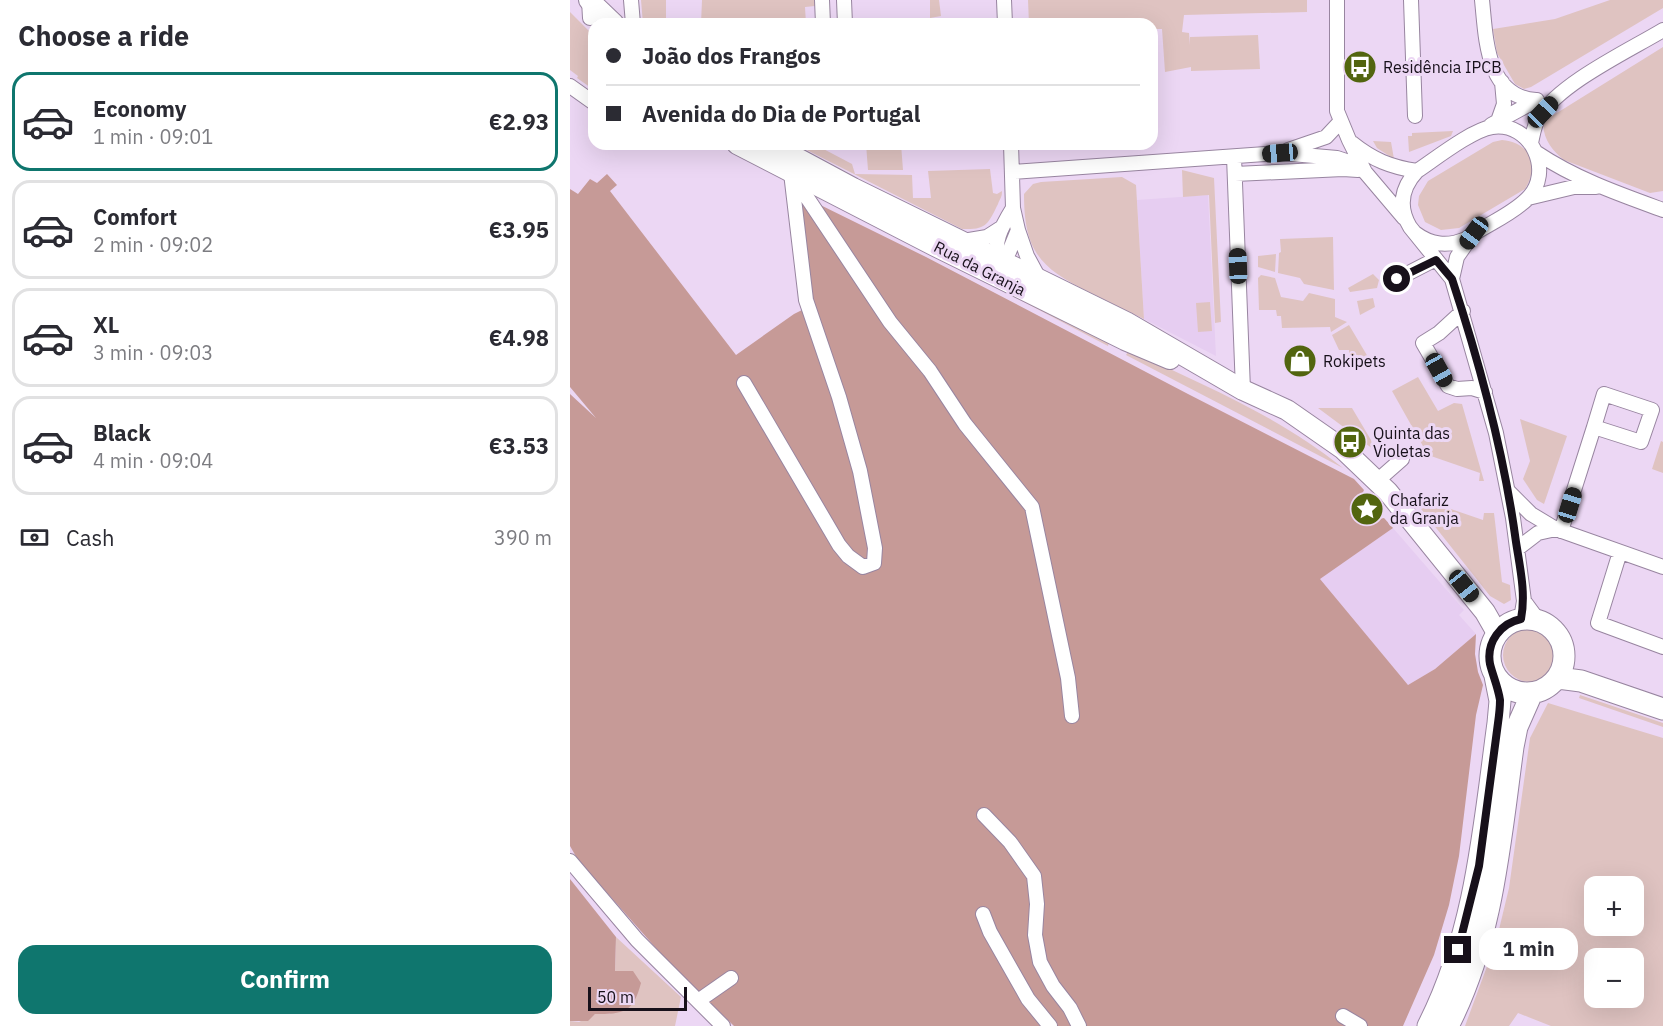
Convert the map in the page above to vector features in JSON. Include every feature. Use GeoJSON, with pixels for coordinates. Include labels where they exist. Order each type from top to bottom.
{"type":"FeatureCollection","features":[{"type":"Feature","properties":{"kind":"main road"},"geometry":{"type":"LineString","coordinates":[[573,0],[592,7],[606,18]]}},
{"type":"Feature","properties":{"kind":"main road","name":"Rua da Granja"},"geometry":{"type":"LineString","coordinates":[[748,150],[1125,340],[1287,410],[1343,449],[1388,492],[1485,612],[1518,619]]}},
{"type":"Feature","properties":{"kind":"main road","name":"Rua da Granja"},"geometry":{"type":"LineString","coordinates":[[782,150],[853,188],[1126,322],[1235,386]]}},
{"type":"Feature","properties":{"kind":"main road"},"geometry":{"type":"LineString","coordinates":[[1428,1026],[1464,934],[1476,883],[1500,701],[1491,665],[1492,643],[1518,619],[1548,625],[1557,633],[1565,655],[1561,672],[1542,691],[1532,693],[1511,690],[1495,676]]}},
{"type":"Feature","properties":{"kind":"main road"},"geometry":{"type":"LineString","coordinates":[[1561,672],[1663,709]]}},
{"type":"Feature","properties":{"kind":"main road"},"geometry":{"type":"LineString","coordinates":[[1448,1026],[1470,974],[1492,898],[1513,747],[1517,727],[1532,693]]}},
{"type":"Feature","properties":{"kind":"street"},"geometry":{"type":"LineString","coordinates":[[631,0],[632,18]]}},
{"type":"Feature","properties":{"kind":"street"},"geometry":{"type":"LineString","coordinates":[[822,0],[823,18]]}},
{"type":"Feature","properties":{"kind":"street"},"geometry":{"type":"LineString","coordinates":[[844,0],[845,18]]}},
{"type":"Feature","properties":{"kind":"street"},"geometry":{"type":"LineString","coordinates":[[1004,0],[1005,18]]}},
{"type":"Feature","properties":{"kind":"street"},"geometry":{"type":"LineString","coordinates":[[1337,0],[1337,111],[1348,140],[1365,172],[1452,279],[1463,311],[1508,491],[1517,549],[1518,619]]}},
{"type":"Feature","properties":{"kind":"street"},"geometry":{"type":"LineString","coordinates":[[1411,0],[1414,116]]}},
{"type":"Feature","properties":{"kind":"street"},"geometry":{"type":"LineString","coordinates":[[1482,0],[1489,59],[1502,82],[1520,98],[1536,100]]}},
{"type":"Feature","properties":{"kind":"street"},"geometry":{"type":"LineString","coordinates":[[1406,220],[1402,197],[1409,179],[1417,171],[1484,129],[1536,100],[1567,87],[1663,30]]}},
{"type":"Feature","properties":{"kind":"street"},"geometry":{"type":"LineString","coordinates":[[1498,121],[1504,104],[1502,82]]}},
{"type":"Feature","properties":{"kind":"street"},"geometry":{"type":"LineString","coordinates":[[570,86],[588,100]]}},
{"type":"Feature","properties":{"kind":"street"},"geometry":{"type":"LineString","coordinates":[[1415,233],[1424,240],[1446,245],[1455,244],[1528,198],[1536,188],[1540,175],[1540,164],[1534,148],[1538,118],[1567,87]]}},
{"type":"Feature","properties":{"kind":"street"},"geometry":{"type":"LineString","coordinates":[[1280,153],[1326,137],[1341,121]]}},
{"type":"Feature","properties":{"kind":"street"},"geometry":{"type":"LineString","coordinates":[[1484,129],[1505,127],[1518,131],[1534,148],[1599,187],[1661,207]]}},
{"type":"Feature","properties":{"kind":"street"},"geometry":{"type":"LineString","coordinates":[[1348,140],[1379,162],[1395,168],[1417,171]]}},
{"type":"Feature","properties":{"kind":"street"},"geometry":{"type":"LineString","coordinates":[[1011,150],[1012,208],[1027,256],[1040,280]]}},
{"type":"Feature","properties":{"kind":"street"},"geometry":{"type":"LineString","coordinates":[[1012,172],[1280,153],[1337,158],[1365,172]]}},
{"type":"Feature","properties":{"kind":"street"},"geometry":{"type":"LineString","coordinates":[[1234,157],[1235,386]]}},
{"type":"Feature","properties":{"kind":"street"},"geometry":{"type":"LineString","coordinates":[[1235,174],[1343,169],[1365,172]]}},
{"type":"Feature","properties":{"kind":"street"},"geometry":{"type":"LineString","coordinates":[[744,383],[839,545],[848,556],[863,567],[874,563],[875,549],[860,471],[839,397],[806,300],[791,173]]}},
{"type":"Feature","properties":{"kind":"street"},"geometry":{"type":"LineString","coordinates":[[791,173],[855,273],[890,322],[930,371],[965,424],[1032,507],[1068,678],[1072,716]]}},
{"type":"Feature","properties":{"kind":"street"},"geometry":{"type":"LineString","coordinates":[[1528,198],[1574,187],[1599,187]]}},
{"type":"Feature","properties":{"kind":"street"},"geometry":{"type":"LineString","coordinates":[[1008,282],[997,259],[995,247],[1001,228],[1012,208]]}},
{"type":"Feature","properties":{"kind":"street"},"geometry":{"type":"LineString","coordinates":[[963,241],[987,237],[1001,228]]}},
{"type":"Feature","properties":{"kind":"street"},"geometry":{"type":"LineString","coordinates":[[935,246],[946,244],[982,260],[997,259],[1009,252],[1018,230]]}},
{"type":"Feature","properties":{"kind":"street"},"geometry":{"type":"LineString","coordinates":[[1452,279],[1457,257],[1474,233]]}},
{"type":"Feature","properties":{"kind":"street"},"geometry":{"type":"LineString","coordinates":[[1397,279],[1436,260]]}},
{"type":"Feature","properties":{"kind":"street"},"geometry":{"type":"LineString","coordinates":[[1463,311],[1439,333],[1423,343],[1448,386],[1457,389],[1472,388],[1485,392]]}},
{"type":"Feature","properties":{"kind":"street"},"geometry":{"type":"LineString","coordinates":[[1559,530],[1594,427]]}},
{"type":"Feature","properties":{"kind":"street"},"geometry":{"type":"LineString","coordinates":[[1377,481],[1402,459]]}},
{"type":"Feature","properties":{"kind":"street"},"geometry":{"type":"LineString","coordinates":[[1508,491],[1531,514],[1559,530],[1663,567]]}},
{"type":"Feature","properties":{"kind":"street"},"geometry":{"type":"LineString","coordinates":[[1517,549],[1538,533],[1559,530]]}},
{"type":"Feature","properties":{"kind":"street"},"geometry":{"type":"LineString","coordinates":[[1620,552],[1598,623],[1663,647]]}},
{"type":"Feature","properties":{"kind":"street"},"geometry":{"type":"LineString","coordinates":[[984,815],[1010,842],[1034,876],[1037,904],[1035,935],[1040,962],[1053,987],[1070,1008],[1079,1026]]}},
{"type":"Feature","properties":{"kind":"street"},"geometry":{"type":"LineString","coordinates":[[570,861],[637,940],[723,1026]]}},
{"type":"Feature","properties":{"kind":"street"},"geometry":{"type":"LineString","coordinates":[[983,914],[990,932],[1028,999],[1050,1026]]}},
{"type":"Feature","properties":{"kind":"street"},"geometry":{"type":"LineString","coordinates":[[698,1001],[731,978]]}},
{"type":"Feature","properties":{"kind":"street"},"geometry":{"type":"LineString","coordinates":[[1343,1016],[1360,1026]]}},
{"type":"Feature","properties":{"kind":"shaded area"},"geometry":{"type":"Polygon","coordinates":[[[641,0],[666,0],[666,18],[642,18],[641,0]]]}},
{"type":"Feature","properties":{"kind":"shaded area"},"geometry":{"type":"Polygon","coordinates":[[[702,0],[815,0],[815,6],[805,7],[806,18],[701,18],[702,0]]]}},
{"type":"Feature","properties":{"kind":"shaded area"},"geometry":{"type":"Polygon","coordinates":[[[930,0],[939,0],[941,16],[930,18],[930,0]]]}},
{"type":"Feature","properties":{"kind":"shaded area"},"geometry":{"type":"Polygon","coordinates":[[[1028,0],[1307,0],[1307,12],[1184,15],[1182,32],[1189,33],[1190,45],[1190,37],[1258,35],[1260,69],[1191,71],[1191,67],[1165,72],[1162,29],[1158,29],[1158,18],[1029,18],[1028,0]]]}},
{"type":"Feature","properties":{"kind":"shaded area"},"geometry":{"type":"Polygon","coordinates":[[[1610,0],[1663,0],[1663,8],[1531,87],[1524,89],[1515,84],[1497,53],[1493,29],[1555,19],[1610,0]]]}},
{"type":"Feature","properties":{"kind":"shaded area"},"geometry":{"type":"Polygon","coordinates":[[[570,12],[588,30],[588,86],[570,70],[570,12]]]}},
{"type":"Feature","properties":{"kind":"shaded area"},"geometry":{"type":"Polygon","coordinates":[[[1663,47],[1663,191],[1650,193],[1564,160],[1546,138],[1544,121],[1663,47]]]}},
{"type":"Feature","properties":{"kind":"shaded area"},"geometry":{"type":"Polygon","coordinates":[[[1453,131],[1451,136],[1409,152],[1408,136],[1412,136],[1412,133],[1453,131]]]}},
{"type":"Feature","properties":{"kind":"shaded area"},"geometry":{"type":"Polygon","coordinates":[[[1502,140],[1520,146],[1530,157],[1532,172],[1525,189],[1459,228],[1441,230],[1425,222],[1418,205],[1419,196],[1428,181],[1493,142],[1502,140]]]}},
{"type":"Feature","properties":{"kind":"shaded area"},"geometry":{"type":"Polygon","coordinates":[[[1373,141],[1391,142],[1394,159],[1377,148],[1373,141]]]}},
{"type":"Feature","properties":{"kind":"shaded area"},"geometry":{"type":"Polygon","coordinates":[[[807,150],[825,150],[852,164],[855,174],[912,175],[913,198],[931,198],[928,171],[990,169],[993,193],[997,194],[1002,191],[1002,195],[986,224],[982,227],[962,229],[807,150]]]}},
{"type":"Feature","properties":{"kind":"shaded area"},"geometry":{"type":"Polygon","coordinates":[[[866,150],[901,150],[903,170],[868,170],[866,150]]]}},
{"type":"Feature","properties":{"kind":"shaded area"},"geometry":{"type":"Polygon","coordinates":[[[1182,170],[1214,178],[1221,322],[1215,323],[1209,195],[1183,197],[1182,170]]]}},
{"type":"Feature","properties":{"kind":"shaded area"},"geometry":{"type":"Polygon","coordinates":[[[607,174],[617,185],[610,191],[736,355],[794,314],[812,305],[798,194],[926,257],[1354,479],[1364,490],[1361,496],[1363,512],[1371,518],[1384,518],[1393,528],[1320,579],[1408,685],[1435,669],[1476,634],[1475,654],[1483,685],[1476,715],[1459,856],[1449,905],[1434,955],[1403,1026],[734,1026],[670,964],[578,860],[570,846],[570,394],[596,418],[570,387],[570,189],[578,194],[590,179],[597,183],[607,174]]]}},
{"type":"Feature","properties":{"kind":"shaded area"},"geometry":{"type":"Polygon","coordinates":[[[1122,177],[1136,185],[1144,319],[1058,275],[1038,255],[1027,230],[1024,194],[1033,184],[1122,177]]]}},
{"type":"Feature","properties":{"kind":"shaded area"},"geometry":{"type":"Polygon","coordinates":[[[1208,195],[1216,356],[1144,319],[1137,200],[1208,195]]]}},
{"type":"Feature","properties":{"kind":"shaded area"},"geometry":{"type":"Polygon","coordinates":[[[1333,237],[1334,290],[1304,284],[1300,278],[1278,273],[1280,239],[1333,237]]]}},
{"type":"Feature","properties":{"kind":"shaded area"},"geometry":{"type":"Polygon","coordinates":[[[1276,254],[1275,272],[1258,267],[1258,256],[1276,254]]]}},
{"type":"Feature","properties":{"kind":"shaded area"},"geometry":{"type":"Polygon","coordinates":[[[1373,274],[1379,280],[1377,288],[1350,292],[1348,288],[1373,274]]]}},
{"type":"Feature","properties":{"kind":"shaded area"},"geometry":{"type":"Polygon","coordinates":[[[972,275],[1109,342],[1108,346],[972,275]]]}},
{"type":"Feature","properties":{"kind":"shaded area"},"geometry":{"type":"Polygon","coordinates":[[[1261,275],[1275,278],[1281,297],[1303,301],[1309,293],[1335,299],[1335,317],[1347,322],[1331,332],[1330,327],[1282,328],[1281,316],[1277,316],[1276,310],[1259,310],[1258,278],[1261,275]]]}},
{"type":"Feature","properties":{"kind":"shaded area"},"geometry":{"type":"Polygon","coordinates":[[[1373,298],[1375,307],[1360,315],[1357,301],[1373,298]]]}},
{"type":"Feature","properties":{"kind":"shaded area"},"geometry":{"type":"Polygon","coordinates":[[[1210,302],[1212,331],[1198,332],[1196,303],[1210,302]]]}},
{"type":"Feature","properties":{"kind":"shaded area"},"geometry":{"type":"Polygon","coordinates":[[[1349,325],[1368,357],[1365,365],[1350,365],[1349,350],[1339,350],[1332,335],[1349,325]]]}},
{"type":"Feature","properties":{"kind":"shaded area"},"geometry":{"type":"Polygon","coordinates":[[[1129,350],[1267,417],[1318,449],[1343,468],[1126,355],[1129,350]]]}},
{"type":"Feature","properties":{"kind":"shaded area"},"geometry":{"type":"Polygon","coordinates":[[[1418,377],[1438,411],[1454,403],[1462,404],[1484,481],[1479,481],[1480,473],[1428,455],[1392,391],[1418,377]]]}},
{"type":"Feature","properties":{"kind":"shaded area"},"geometry":{"type":"Polygon","coordinates":[[[1318,408],[1352,408],[1371,440],[1373,449],[1318,408]]]}},
{"type":"Feature","properties":{"kind":"shaded area"},"geometry":{"type":"Polygon","coordinates":[[[1520,419],[1567,436],[1544,504],[1537,500],[1523,479],[1530,461],[1520,419]]]}},
{"type":"Feature","properties":{"kind":"shaded area"},"geometry":{"type":"Polygon","coordinates":[[[1661,441],[1663,442],[1663,473],[1652,469],[1661,441]]]}},
{"type":"Feature","properties":{"kind":"shaded area"},"geometry":{"type":"Polygon","coordinates":[[[1410,495],[1483,520],[1484,513],[1494,513],[1502,582],[1510,585],[1511,600],[1504,604],[1490,596],[1410,495]]]}},
{"type":"Feature","properties":{"kind":"shaded area"},"geometry":{"type":"Polygon","coordinates":[[[1393,528],[1464,610],[1459,615],[1476,634],[1435,669],[1408,685],[1319,579],[1393,528]]]}},
{"type":"Feature","properties":{"kind":"shaded area"},"geometry":{"type":"Polygon","coordinates":[[[1525,628],[1535,628],[1545,632],[1553,640],[1557,655],[1553,670],[1545,678],[1535,682],[1525,682],[1515,678],[1507,670],[1503,660],[1503,650],[1507,640],[1515,632],[1525,628]]]}},
{"type":"Feature","properties":{"kind":"shaded area"},"geometry":{"type":"Polygon","coordinates":[[[1580,695],[1663,723],[1663,727],[1579,698],[1580,695]]]}},
{"type":"Feature","properties":{"kind":"shaded area"},"geometry":{"type":"Polygon","coordinates":[[[1548,703],[1663,738],[1663,1026],[1551,1026],[1518,1013],[1509,1026],[1465,1026],[1496,942],[1509,888],[1530,738],[1548,703]]]}},
{"type":"Feature","properties":{"kind":"shaded area"},"geometry":{"type":"Polygon","coordinates":[[[570,879],[616,937],[615,971],[633,971],[641,983],[635,1000],[626,1010],[595,1014],[588,1021],[570,1021],[570,879]]]}},
{"type":"Feature","properties":{"kind":"shaded area"},"geometry":{"type":"Polygon","coordinates":[[[616,937],[681,997],[675,1026],[570,1026],[570,1021],[579,1022],[595,1014],[610,1014],[616,937]]]}},
{"type":"Feature","properties":{"kind":"place","name":"Residência IPCB"},"geometry":{"type":"Point","coordinates":[1360,67]}},
{"type":"Feature","properties":{"kind":"place","name":"Rokipets"},"geometry":{"type":"Point","coordinates":[1300,361]}},
{"type":"Feature","properties":{"kind":"place","name":"Quinta das Violetas"},"geometry":{"type":"Point","coordinates":[1350,442]}},
{"type":"Feature","properties":{"kind":"place","name":"Chafariz da Granja"},"geometry":{"type":"Point","coordinates":[1367,509]}},
{"type":"Feature","properties":{"kind":"route"},"geometry":{"type":"LineString","coordinates":[[1397,279],[1436,260],[1452,279],[1496,433],[1513,518],[1524,601],[1521,619],[1502,628],[1492,643],[1491,665],[1500,701],[1498,723],[1479,866],[1464,934],[1458,950]]}}]}
